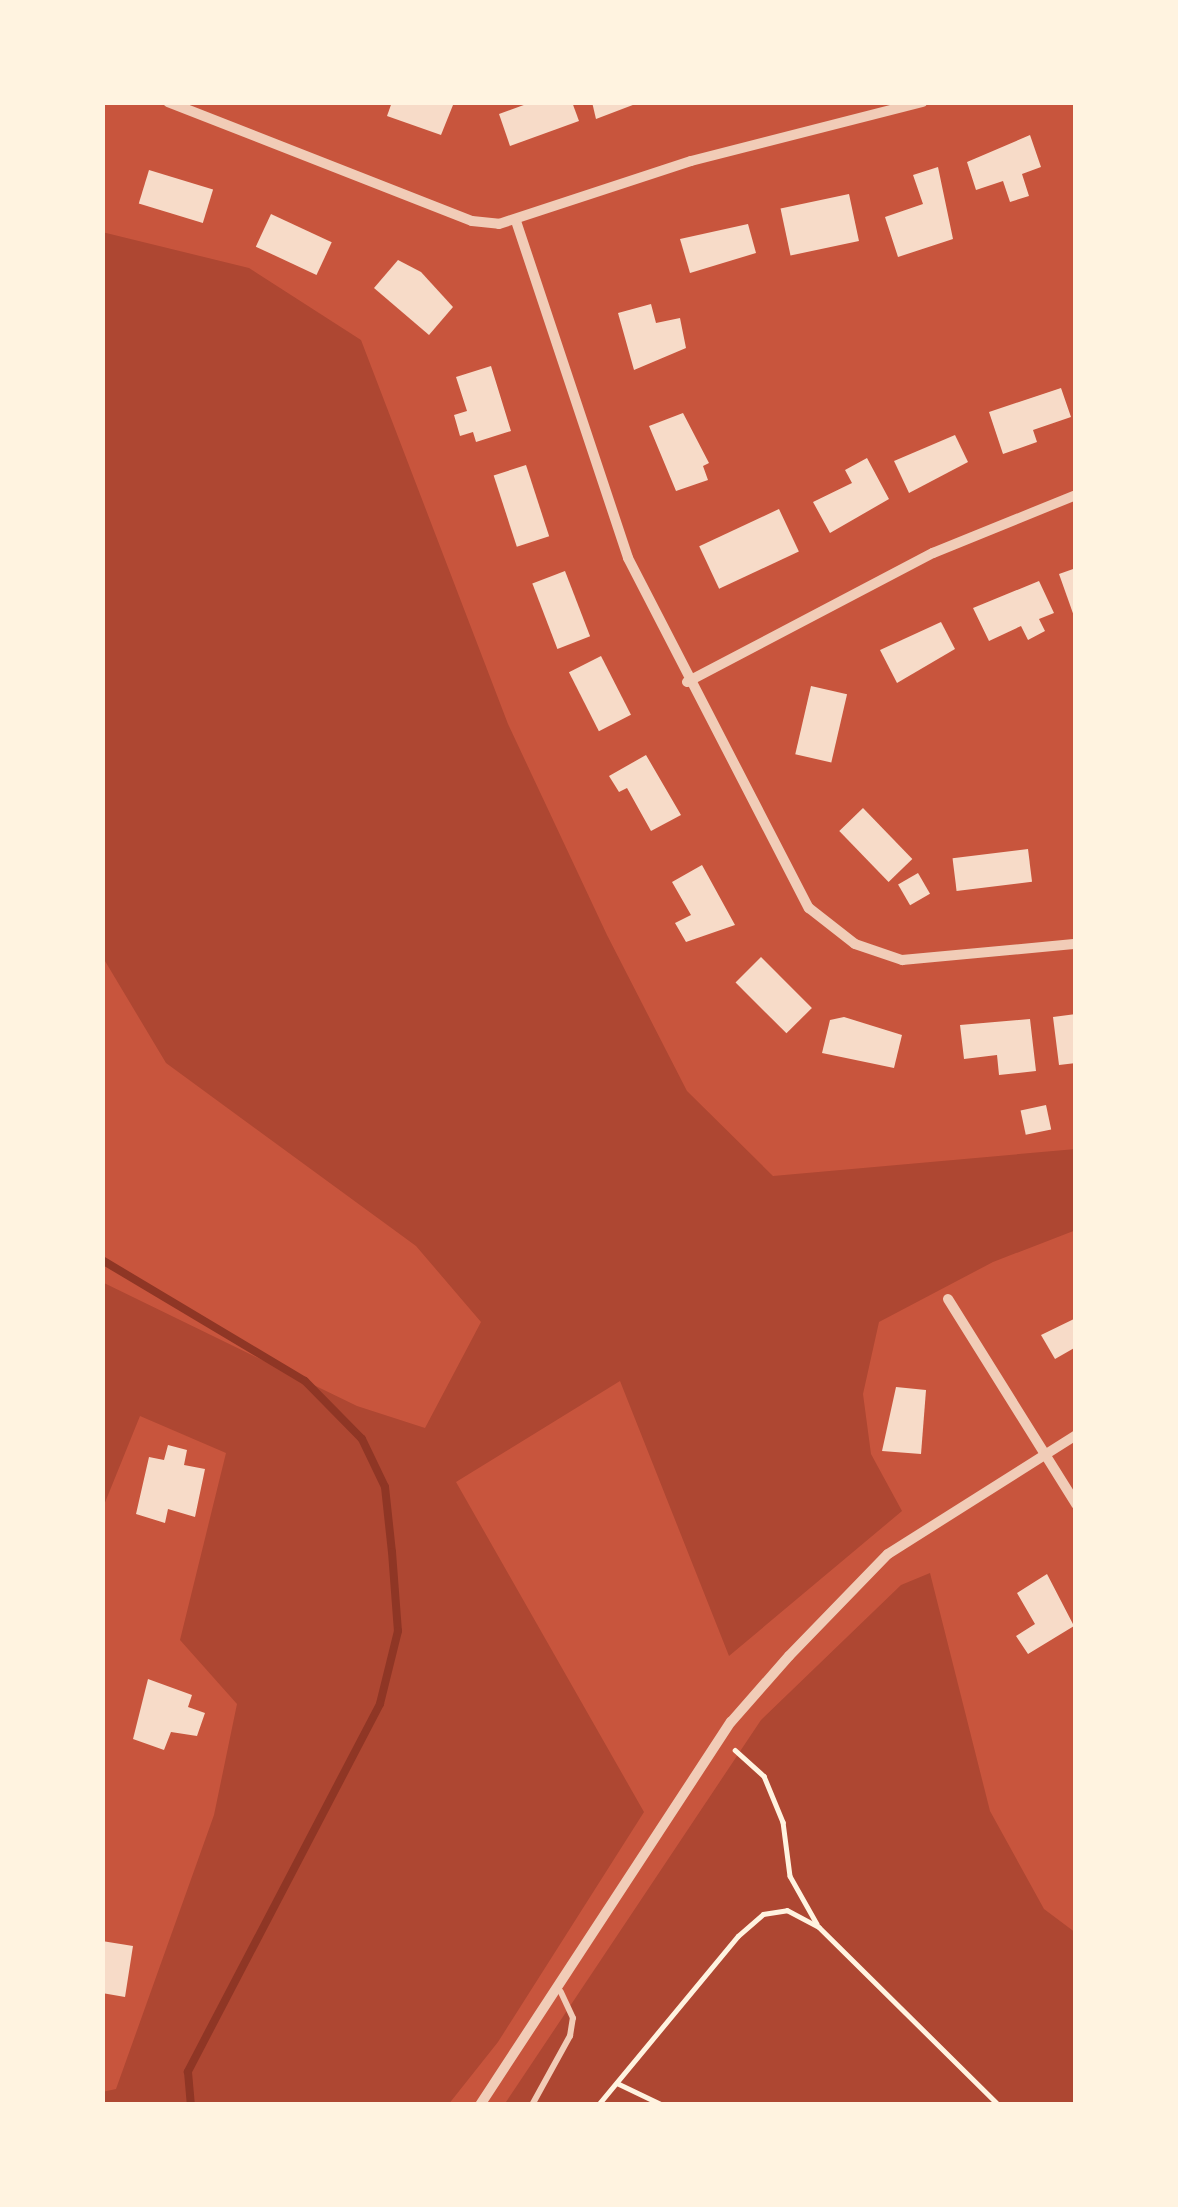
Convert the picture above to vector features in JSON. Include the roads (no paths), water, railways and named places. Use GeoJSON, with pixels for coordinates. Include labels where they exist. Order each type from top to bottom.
{"type":"FeatureCollection","features":[{"type":"Feature","properties":{"kind":"street"},"geometry":{"type":"LineString","coordinates":[[168,102],[472,221],[516,221],[691,161],[923,102]]}},
{"type":"Feature","properties":{"kind":"street"},"geometry":{"type":"LineString","coordinates":[[516,221],[600,488],[687,682],[792,885],[833,931],[879,954],[928,963],[1076,944]]}},
{"type":"Feature","properties":{"kind":"street"},"geometry":{"type":"LineString","coordinates":[[687,682],[933,554],[1076,495]]}},
{"type":"Feature","properties":{"kind":"street"},"geometry":{"type":"LineString","coordinates":[[948,1299],[1076,1504]]}},
{"type":"Feature","properties":{"kind":"street"},"geometry":{"type":"LineString","coordinates":[[480,2105],[560,1992],[719,1742],[888,1554],[1076,1435]]}},
{"type":"Feature","properties":{"kind":"lane"},"geometry":{"type":"LineString","coordinates":[[532,2105],[570,2036],[573,2018],[560,1992]]}},
{"type":"Feature","properties":{"kind":"waterway"},"geometry":{"type":"LineString","coordinates":[[102,1260],[305,1381],[362,1439],[385,1487],[392,1552],[398,1631],[380,1704],[188,2072],[191,2105]]}}]}
